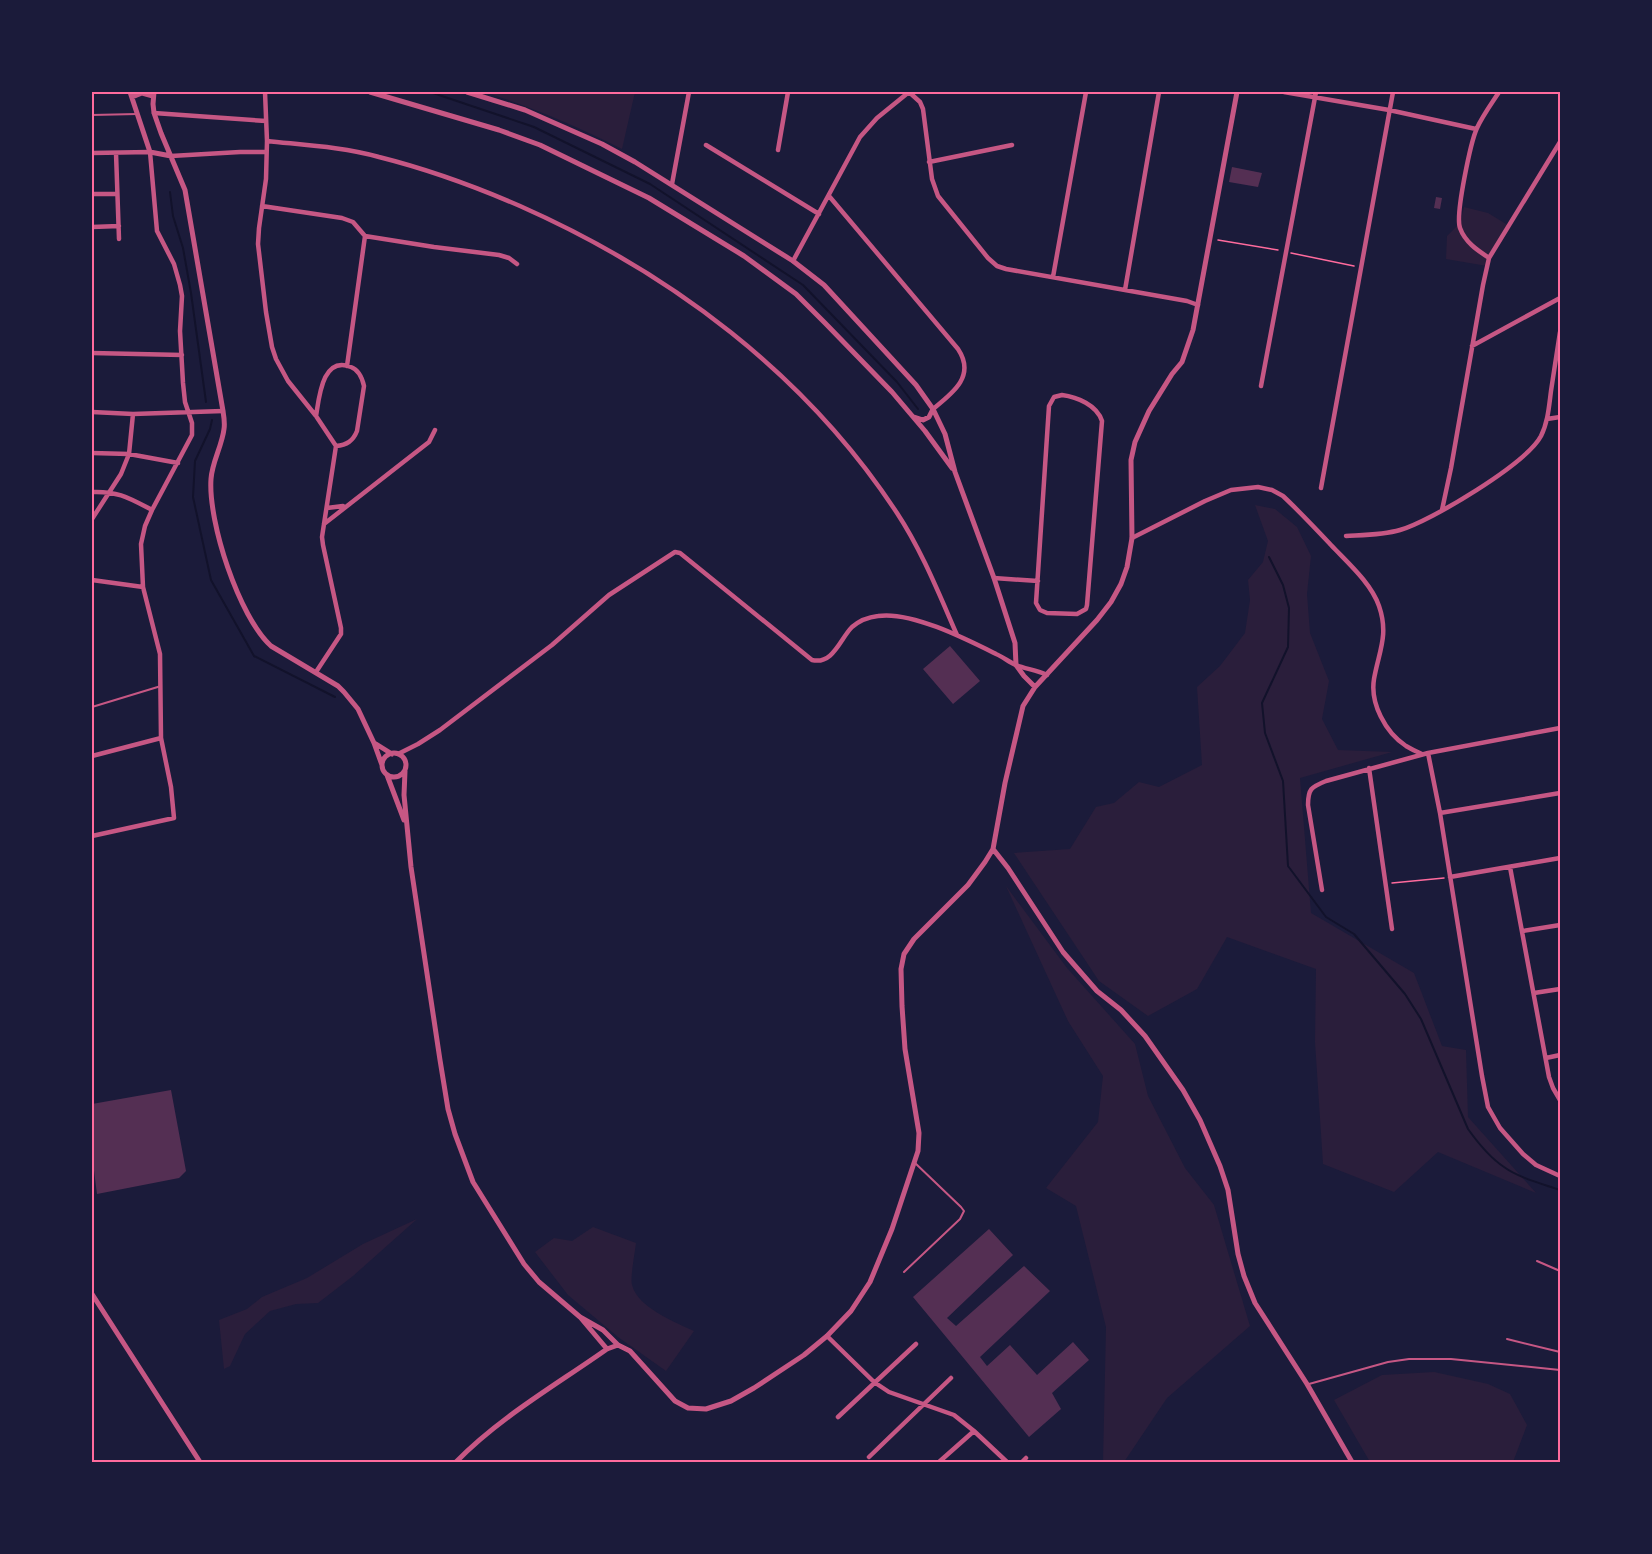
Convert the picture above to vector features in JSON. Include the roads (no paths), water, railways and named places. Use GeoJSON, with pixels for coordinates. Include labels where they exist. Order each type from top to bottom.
{"type":"FeatureCollection","features":[{"type":"Feature","properties":{"kind":"street"},"geometry":{"type":"LineString","coordinates":[[265,92],[266,179],[258,244],[272,347],[288,381],[336,447],[323,545],[342,631],[340,638],[316,672]]}},
{"type":"Feature","properties":{"kind":"street"},"geometry":{"type":"LineString","coordinates":[[370,92],[499,130],[540,145],[649,198],[744,256],[796,294],[871,370],[912,416],[955,472]]}},
{"type":"Feature","properties":{"kind":"street"},"geometry":{"type":"LineString","coordinates":[[467,92],[525,110],[626,157],[793,261],[824,285],[916,385],[933,408],[945,434],[955,472],[1015,643],[1016,665],[1035,687]]}},
{"type":"Feature","properties":{"kind":"street"},"geometry":{"type":"LineString","coordinates":[[672,184],[689,92]]}},
{"type":"Feature","properties":{"kind":"street"},"geometry":{"type":"LineString","coordinates":[[778,150],[788,92]]}},
{"type":"Feature","properties":{"kind":"street"},"geometry":{"type":"LineString","coordinates":[[793,261],[860,137],[883,112],[909,92],[920,102],[923,109],[929,162],[938,196],[997,266],[1187,301],[1198,305]]}},
{"type":"Feature","properties":{"kind":"street"},"geometry":{"type":"LineString","coordinates":[[1053,277],[1086,92]]}},
{"type":"Feature","properties":{"kind":"street"},"geometry":{"type":"LineString","coordinates":[[1125,290],[1159,92]]}},
{"type":"Feature","properties":{"kind":"street"},"geometry":{"type":"LineString","coordinates":[[580,1317],[603,1330],[618,1345],[638,1357],[675,1401],[694,1410],[706,1409],[731,1401],[804,1355],[852,1311],[870,1282],[892,1229],[918,1151],[919,1133],[905,1049],[901,989],[904,954],[914,939],[968,885],[993,849],[1019,718],[1028,696],[1083,636],[1111,602],[1121,584],[1127,567],[1132,538],[1131,469],[1135,442],[1149,411],[1182,362],[1193,330],[1237,92]]}},
{"type":"Feature","properties":{"kind":"street"},"geometry":{"type":"LineString","coordinates":[[1284,92],[1316,94],[1476,129]]}},
{"type":"Feature","properties":{"kind":"street"},"geometry":{"type":"LineString","coordinates":[[1321,488],[1393,92]]}},
{"type":"Feature","properties":{"kind":"street"},"geometry":{"type":"LineString","coordinates":[[1489,258],[1475,249],[1466,239],[1459,224],[1459,208],[1476,129],[1499,92]]}},
{"type":"Feature","properties":{"kind":"street"},"geometry":{"type":"LineString","coordinates":[[92,836],[174,818],[171,787],[161,738],[160,654],[143,587],[141,544],[152,510],[192,435],[192,423],[184,393],[180,285],[174,264],[157,231],[150,152],[131,94],[142,93],[154,94],[154,113],[185,190],[223,411],[224,431],[211,484],[216,521],[228,570],[247,610],[265,640],[271,646],[338,686],[358,709],[407,827]]}},
{"type":"Feature","properties":{"kind":"street"},"geometry":{"type":"LineString","coordinates":[[1260,386],[1316,94]]}},
{"type":"Feature","properties":{"kind":"street"},"geometry":{"type":"LineString","coordinates":[[154,113],[267,121]]}},
{"type":"Feature","properties":{"kind":"street"},"geometry":{"type":"LineString","coordinates":[[267,141],[327,147],[379,156],[479,189],[592,241],[688,299],[788,381],[860,462],[898,515],[918,549],[957,635]]}},
{"type":"Feature","properties":{"kind":"street"},"geometry":{"type":"LineString","coordinates":[[1442,510],[1489,258],[1560,142]]}},
{"type":"Feature","properties":{"kind":"street"},"geometry":{"type":"LineString","coordinates":[[706,145],[819,214]]}},
{"type":"Feature","properties":{"kind":"street"},"geometry":{"type":"LineString","coordinates":[[929,162],[1012,145]]}},
{"type":"Feature","properties":{"kind":"street"},"geometry":{"type":"LineString","coordinates":[[92,153],[150,152],[171,156],[266,152]]}},
{"type":"Feature","properties":{"kind":"street"},"geometry":{"type":"LineString","coordinates":[[116,153],[119,239]]}},
{"type":"Feature","properties":{"kind":"street"},"geometry":{"type":"LineString","coordinates":[[92,194],[117,194]]}},
{"type":"Feature","properties":{"kind":"street"},"geometry":{"type":"LineString","coordinates":[[829,196],[960,352],[965,367],[958,387],[933,408],[929,417],[923,420],[912,416]]}},
{"type":"Feature","properties":{"kind":"street"},"geometry":{"type":"LineString","coordinates":[[262,206],[342,218],[352,222],[365,236],[491,253],[509,258],[517,264]]}},
{"type":"Feature","properties":{"kind":"street"},"geometry":{"type":"LineString","coordinates":[[92,227],[119,226]]}},
{"type":"Feature","properties":{"kind":"street"},"geometry":{"type":"LineString","coordinates":[[346,366],[365,236]]}},
{"type":"Feature","properties":{"kind":"street"},"geometry":{"type":"LineString","coordinates":[[1472,346],[1560,298]]}},
{"type":"Feature","properties":{"kind":"street"},"geometry":{"type":"LineString","coordinates":[[1346,536],[1383,534],[1413,525],[1494,478],[1523,457],[1540,436],[1547,419],[1560,332]]}},
{"type":"Feature","properties":{"kind":"street"},"geometry":{"type":"LineString","coordinates":[[92,353],[182,355]]}},
{"type":"Feature","properties":{"kind":"street"},"geometry":{"type":"LineString","coordinates":[[315,416],[326,374],[335,367],[354,368],[360,374],[364,386],[357,431],[349,443],[336,447]]}},
{"type":"Feature","properties":{"kind":"street"},"geometry":{"type":"LineString","coordinates":[[1062,395],[1087,403],[1099,413],[1102,421],[1086,609],[1077,614],[1047,613],[1040,610],[1036,603],[1038,581],[1049,406],[1052,400],[1062,395]]}},
{"type":"Feature","properties":{"kind":"street"},"geometry":{"type":"LineString","coordinates":[[92,412],[133,414],[223,411]]}},
{"type":"Feature","properties":{"kind":"street"},"geometry":{"type":"LineString","coordinates":[[92,519],[120,474],[129,454],[133,414]]}},
{"type":"Feature","properties":{"kind":"street"},"geometry":{"type":"LineString","coordinates":[[1547,419],[1560,417]]}},
{"type":"Feature","properties":{"kind":"street"},"geometry":{"type":"LineString","coordinates":[[324,524],[429,442],[435,430]]}},
{"type":"Feature","properties":{"kind":"street"},"geometry":{"type":"LineString","coordinates":[[92,453],[129,454],[178,463]]}},
{"type":"Feature","properties":{"kind":"street"},"geometry":{"type":"LineString","coordinates":[[1132,538],[1231,490],[1258,487],[1272,490],[1283,496],[1345,559],[1373,594],[1379,606],[1383,630],[1381,655],[1374,678],[1374,698],[1390,730],[1406,746],[1422,754]]}},
{"type":"Feature","properties":{"kind":"street"},"geometry":{"type":"LineString","coordinates":[[92,492],[110,491],[130,498],[152,510]]}},
{"type":"Feature","properties":{"kind":"street"},"geometry":{"type":"LineString","coordinates":[[327,508],[346,506]]}},
{"type":"Feature","properties":{"kind":"street"},"geometry":{"type":"LineString","coordinates":[[382,765],[386,757],[418,744],[440,730],[552,645],[609,595],[673,552],[680,553],[812,660],[828,658],[853,626],[875,616],[889,615],[901,616],[957,635],[1016,665],[1047,675]]}},
{"type":"Feature","properties":{"kind":"street"},"geometry":{"type":"LineString","coordinates":[[994,578],[1038,581]]}},
{"type":"Feature","properties":{"kind":"street"},"geometry":{"type":"LineString","coordinates":[[92,580],[143,587]]}},
{"type":"Feature","properties":{"kind":"street"},"geometry":{"type":"LineString","coordinates":[[1322,890],[1308,797],[1312,788],[1317,784],[1422,754],[1560,728]]}},
{"type":"Feature","properties":{"kind":"street"},"geometry":{"type":"LineString","coordinates":[[92,756],[161,738]]}},
{"type":"Feature","properties":{"kind":"street"},"geometry":{"type":"LineString","coordinates":[[374,743],[405,760],[404,785],[411,867],[448,1109],[460,1150],[473,1182],[524,1264],[539,1282],[580,1317],[607,1349]]}},
{"type":"Feature","properties":{"kind":"street"},"geometry":{"type":"LineString","coordinates":[[1428,753],[1440,813],[1488,1107],[1500,1128],[1523,1154],[1536,1165],[1560,1176]]}},
{"type":"Feature","properties":{"kind":"street"},"geometry":{"type":"LineString","coordinates":[[1369,768],[1392,929]]}},
{"type":"Feature","properties":{"kind":"street"},"geometry":{"type":"LineString","coordinates":[[386,774],[396,777],[401,776],[405,771]]}},
{"type":"Feature","properties":{"kind":"street"},"geometry":{"type":"LineString","coordinates":[[1440,813],[1560,793]]}},
{"type":"Feature","properties":{"kind":"street"},"geometry":{"type":"LineString","coordinates":[[993,849],[1063,952],[1097,991],[1120,1010],[1145,1036],[1183,1090],[1200,1120],[1220,1166],[1228,1190],[1238,1254],[1255,1303],[1307,1384],[1352,1462]]}},
{"type":"Feature","properties":{"kind":"street"},"geometry":{"type":"LineString","coordinates":[[1450,877],[1560,858]]}},
{"type":"Feature","properties":{"kind":"street"},"geometry":{"type":"LineString","coordinates":[[1510,867],[1549,1077],[1560,1101]]}},
{"type":"Feature","properties":{"kind":"street"},"geometry":{"type":"LineString","coordinates":[[1523,931],[1560,925]]}},
{"type":"Feature","properties":{"kind":"street"},"geometry":{"type":"LineString","coordinates":[[1534,993],[1560,989]]}},
{"type":"Feature","properties":{"kind":"street"},"geometry":{"type":"LineString","coordinates":[[1546,1058],[1560,1055]]}},
{"type":"Feature","properties":{"kind":"street"},"geometry":{"type":"LineString","coordinates":[[92,1294],[200,1462]]}},
{"type":"Feature","properties":{"kind":"street"},"geometry":{"type":"LineString","coordinates":[[827,1336],[874,1382],[889,1392],[954,1415],[1008,1462]]}},
{"type":"Feature","properties":{"kind":"street"},"geometry":{"type":"LineString","coordinates":[[838,1417],[916,1344]]}},
{"type":"Feature","properties":{"kind":"street"},"geometry":{"type":"LineString","coordinates":[[456,1462],[475,1443],[520,1408],[607,1349],[618,1345]]}},
{"type":"Feature","properties":{"kind":"street"},"geometry":{"type":"LineString","coordinates":[[869,1458],[951,1378]]}},
{"type":"Feature","properties":{"kind":"street"},"geometry":{"type":"LineString","coordinates":[[939,1462],[974,1431]]}},
{"type":"Feature","properties":{"kind":"lane"},"geometry":{"type":"LineString","coordinates":[[92,115],[137,114]]}},
{"type":"Feature","properties":{"kind":"lane"},"geometry":{"type":"LineString","coordinates":[[92,707],[161,686]]}},
{"type":"Feature","properties":{"kind":"lane"},"geometry":{"type":"LineString","coordinates":[[904,1272],[960,1220],[964,1212],[914,1162]]}},
{"type":"Feature","properties":{"kind":"lane"},"geometry":{"type":"LineString","coordinates":[[1537,1261],[1560,1271]]}},
{"type":"Feature","properties":{"kind":"lane"},"geometry":{"type":"LineString","coordinates":[[1507,1339],[1560,1352]]}},
{"type":"Feature","properties":{"kind":"lane"},"geometry":{"type":"LineString","coordinates":[[1307,1384],[1388,1362],[1409,1359],[1451,1359],[1560,1370]]}},
{"type":"Feature","properties":{"kind":"waterway"},"geometry":{"type":"LineString","coordinates":[[430,92],[534,127],[650,184],[803,285],[897,382],[918,409]]}},
{"type":"Feature","properties":{"kind":"waterway"},"geometry":{"type":"LineString","coordinates":[[170,192],[173,216],[183,248],[191,293],[206,402]]}},
{"type":"Feature","properties":{"kind":"waterway"},"geometry":{"type":"LineString","coordinates":[[212,420],[195,461],[193,497],[211,580],[254,656],[335,697]]}},
{"type":"Feature","properties":{"kind":"waterway"},"geometry":{"type":"LineString","coordinates":[[1269,557],[1283,585],[1289,608],[1288,647],[1262,703],[1265,733],[1283,781],[1288,866],[1326,917],[1354,934],[1405,994],[1421,1019],[1468,1129],[1480,1145],[1493,1159],[1510,1171],[1560,1190]]}}]}
